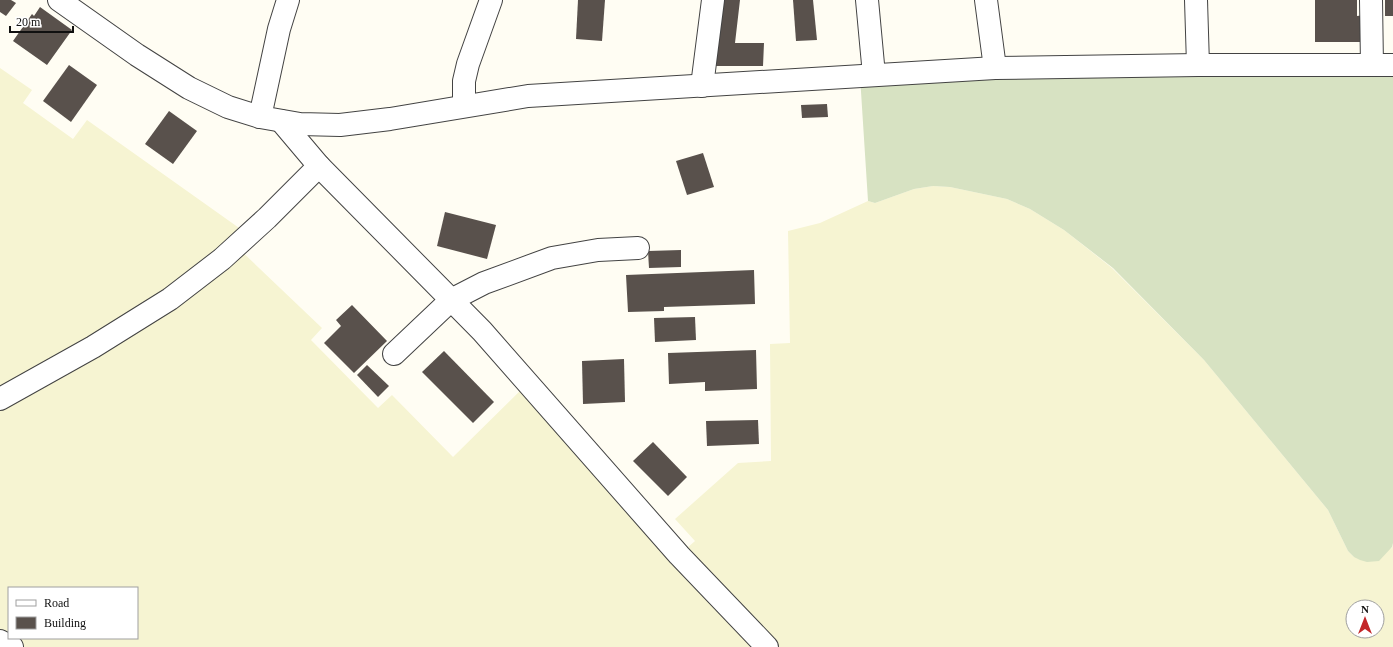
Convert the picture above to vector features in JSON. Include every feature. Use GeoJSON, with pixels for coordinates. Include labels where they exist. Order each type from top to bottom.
{"type":"FeatureCollection","features":[{"type":"Feature","properties":{"kind":"street"},"geometry":{"type":"LineString","coordinates":[[260,117],[279,29],[288,0]]}},
{"type":"Feature","properties":{"kind":"street"},"geometry":{"type":"LineString","coordinates":[[464,106],[464,80],[490,0]]}},
{"type":"Feature","properties":{"kind":"street"},"geometry":{"type":"LineString","coordinates":[[702,86],[713,0]]}},
{"type":"Feature","properties":{"kind":"street"},"geometry":{"type":"LineString","coordinates":[[867,0],[874,75]]}},
{"type":"Feature","properties":{"kind":"street"},"geometry":{"type":"LineString","coordinates":[[986,0],[995,68]]}},
{"type":"Feature","properties":{"kind":"street"},"geometry":{"type":"LineString","coordinates":[[1196,0],[1198,66]]}},
{"type":"Feature","properties":{"kind":"street"},"geometry":{"type":"LineString","coordinates":[[63,1],[137,55],[188,88],[228,107],[260,117],[300,124],[340,125],[390,119],[528,96],[995,68],[1382,65],[1372,0]]}},
{"type":"Feature","properties":{"kind":"street"},"geometry":{"type":"LineString","coordinates":[[282,121],[319,166],[482,331],[679,555],[767,647]]}},
{"type":"Feature","properties":{"kind":"street"},"geometry":{"type":"LineString","coordinates":[[0,399],[94,347],[170,299],[222,259],[267,218],[319,166]]}},
{"type":"Feature","properties":{"kind":"street"},"geometry":{"type":"LineString","coordinates":[[394,354],[451,300],[484,283],[552,258],[598,250],[638,248]]}},
{"type":"Feature","properties":{"kind":"street"},"geometry":{"type":"LineString","coordinates":[[0,641],[12,647]]}},
{"type":"Feature","properties":{"kind":"shaded area"},"geometry":{"type":"Polygon","coordinates":[[[0,68],[32,90],[23,103],[73,139],[87,120],[249,235],[236,246],[322,328],[311,340],[378,408],[392,395],[453,457],[528,383],[679,555],[695,541],[675,519],[738,463],[771,461],[770,344],[790,343],[788,231],[820,223],[868,201],[875,203],[914,189],[933,186],[950,187],[1007,199],[1030,209],[1064,230],[1112,268],[1204,360],[1328,510],[1348,551],[1354,557],[1392,548],[1393,543],[1393,647],[0,647],[0,68]]]}},
{"type":"Feature","properties":{"kind":"green space"},"geometry":{"type":"Polygon","coordinates":[[[1393,65],[1393,543],[1392,547],[1379,561],[1367,562],[1360,560],[1348,551],[1328,510],[1204,360],[1113,268],[1064,230],[1030,209],[1007,199],[950,187],[933,186],[914,189],[875,203],[868,201],[860,76],[1393,65]]]}},
{"type":"Feature","properties":{"kind":"building"},"geometry":{"type":"Polygon","coordinates":[[[0,0],[11,0],[16,3],[6,16],[0,12],[0,0]]]}},
{"type":"Feature","properties":{"kind":"building"},"geometry":{"type":"Polygon","coordinates":[[[578,0],[605,0],[602,41],[576,39],[578,0]]]}},
{"type":"Feature","properties":{"kind":"building"},"geometry":{"type":"Polygon","coordinates":[[[723,0],[740,0],[735,43],[764,43],[763,66],[716,66],[723,0]]]}},
{"type":"Feature","properties":{"kind":"building"},"geometry":{"type":"Polygon","coordinates":[[[793,0],[813,0],[817,40],[796,41],[793,0]]]}},
{"type":"Feature","properties":{"kind":"building"},"geometry":{"type":"Polygon","coordinates":[[[1315,0],[1357,0],[1357,16],[1365,15],[1365,42],[1315,42],[1315,0]]]}},
{"type":"Feature","properties":{"kind":"building"},"geometry":{"type":"Polygon","coordinates":[[[1385,0],[1393,0],[1393,16],[1385,16],[1385,0]]]}},
{"type":"Feature","properties":{"kind":"building"},"geometry":{"type":"Polygon","coordinates":[[[40,7],[72,30],[47,65],[13,41],[32,14],[34,16],[40,7]]]}},
{"type":"Feature","properties":{"kind":"building"},"geometry":{"type":"Polygon","coordinates":[[[69,65],[97,85],[71,122],[43,101],[69,65]]]}},
{"type":"Feature","properties":{"kind":"building"},"geometry":{"type":"Polygon","coordinates":[[[827,104],[828,117],[802,118],[801,105],[827,104]]]}},
{"type":"Feature","properties":{"kind":"building"},"geometry":{"type":"Polygon","coordinates":[[[169,111],[197,131],[173,164],[145,144],[169,111]]]}},
{"type":"Feature","properties":{"kind":"building"},"geometry":{"type":"Polygon","coordinates":[[[703,153],[714,187],[687,195],[676,161],[703,153]]]}},
{"type":"Feature","properties":{"kind":"building"},"geometry":{"type":"Polygon","coordinates":[[[445,212],[496,225],[487,259],[437,246],[445,212]]]}},
{"type":"Feature","properties":{"kind":"building"},"geometry":{"type":"Polygon","coordinates":[[[681,250],[681,267],[649,268],[648,251],[681,250]]]}},
{"type":"Feature","properties":{"kind":"building"},"geometry":{"type":"Polygon","coordinates":[[[754,270],[755,304],[664,307],[664,311],[628,312],[626,275],[754,270]]]}},
{"type":"Feature","properties":{"kind":"building"},"geometry":{"type":"Polygon","coordinates":[[[352,305],[387,341],[354,373],[324,343],[341,326],[336,320],[352,305]]]}},
{"type":"Feature","properties":{"kind":"building"},"geometry":{"type":"Polygon","coordinates":[[[695,317],[696,340],[655,342],[654,318],[695,317]]]}},
{"type":"Feature","properties":{"kind":"building"},"geometry":{"type":"Polygon","coordinates":[[[756,350],[757,389],[705,391],[705,382],[669,384],[668,353],[756,350]]]}},
{"type":"Feature","properties":{"kind":"building"},"geometry":{"type":"Polygon","coordinates":[[[444,351],[494,402],[473,423],[422,372],[444,351]]]}},
{"type":"Feature","properties":{"kind":"building"},"geometry":{"type":"Polygon","coordinates":[[[624,359],[625,402],[583,404],[582,361],[624,359]]]}},
{"type":"Feature","properties":{"kind":"building"},"geometry":{"type":"Polygon","coordinates":[[[367,365],[389,386],[378,397],[357,375],[367,365]]]}},
{"type":"Feature","properties":{"kind":"building"},"geometry":{"type":"Polygon","coordinates":[[[758,420],[759,444],[707,446],[706,421],[758,420]]]}},
{"type":"Feature","properties":{"kind":"building"},"geometry":{"type":"Polygon","coordinates":[[[653,442],[687,477],[668,496],[633,461],[653,442]]]}}]}
